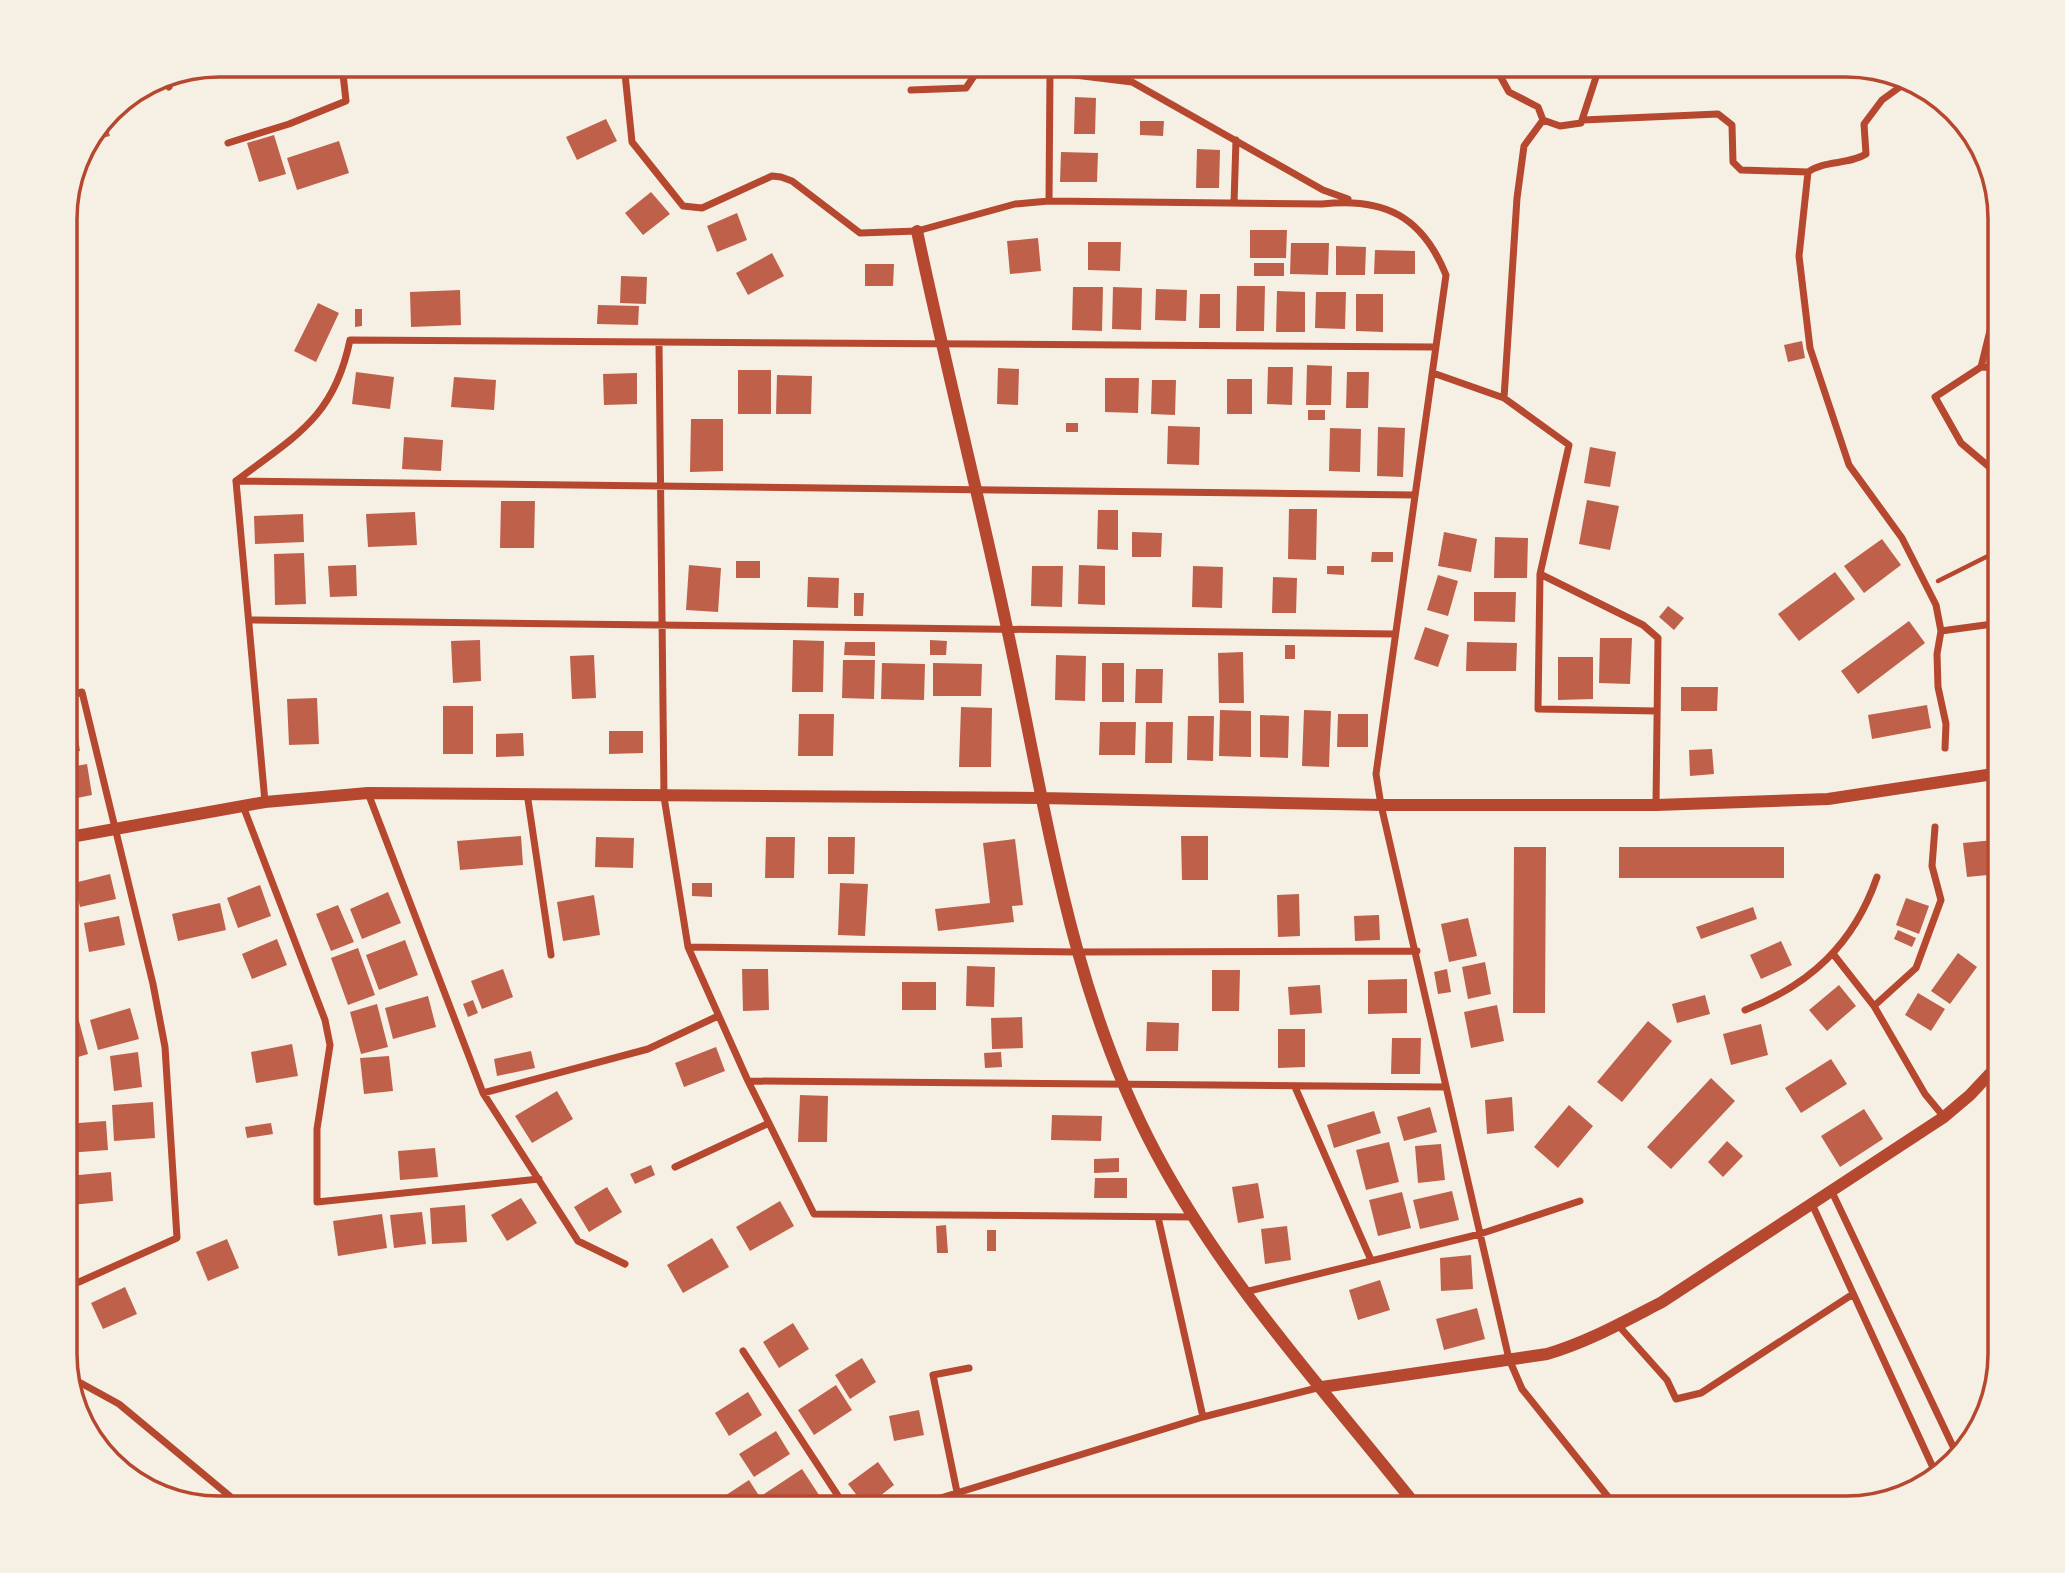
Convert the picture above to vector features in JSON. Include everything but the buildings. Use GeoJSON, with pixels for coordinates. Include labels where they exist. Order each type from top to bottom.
{"type":"FeatureCollection","features":[{"type":"Feature","properties":{"kind":"street"},"geometry":{"type":"LineString","coordinates":[[228,143],[289,124],[346,101],[343,77]]}},
{"type":"Feature","properties":{"kind":"street"},"geometry":{"type":"LineString","coordinates":[[625,77],[632,142],[683,206],[702,208],[772,176],[792,181],[860,233],[917,231],[1015,204],[1049,201],[1322,204],[1352,201]]}},
{"type":"Feature","properties":{"kind":"street"},"geometry":{"type":"LineString","coordinates":[[911,90],[966,88],[973,77]]}},
{"type":"Feature","properties":{"kind":"street"},"geometry":{"type":"LineString","coordinates":[[1049,201],[1050,77]]}},
{"type":"Feature","properties":{"kind":"street"},"geometry":{"type":"LineString","coordinates":[[1091,77],[1132,82],[1323,190],[1352,201],[1391,210],[1412,223],[1433,248],[1446,275],[1376,774],[1445,1087],[1509,1359],[1522,1389],[1607,1496]]}},
{"type":"Feature","properties":{"kind":"street"},"geometry":{"type":"LineString","coordinates":[[1501,77],[1509,92],[1538,107],[1543,120],[1560,126],[1581,123],[1597,77]]}},
{"type":"Feature","properties":{"kind":"street"},"geometry":{"type":"LineString","coordinates":[[1583,120],[1718,114],[1732,125],[1733,162],[1741,170],[1808,172],[1814,168],[1855,160],[1866,154],[1864,124],[1882,100],[1899,88]]}},
{"type":"Feature","properties":{"kind":"street"},"geometry":{"type":"LineString","coordinates":[[1504,398],[1517,198],[1524,146],[1543,120]]}},
{"type":"Feature","properties":{"kind":"street"},"geometry":{"type":"LineString","coordinates":[[1234,203],[1236,140]]}},
{"type":"Feature","properties":{"kind":"street"},"geometry":{"type":"LineString","coordinates":[[1808,172],[1799,256],[1811,348],[1849,465],[1902,538],[1936,605],[1941,631],[1937,654],[1938,687],[1946,724],[1944,748]]}},
{"type":"Feature","properties":{"kind":"street"},"geometry":{"type":"LineString","coordinates":[[917,231],[1007,628],[1040,798],[1076,952],[1113,1061],[1155,1152],[1244,1292],[1408,1496]]}},
{"type":"Feature","properties":{"kind":"street"},"geometry":{"type":"LineString","coordinates":[[1981,367],[1988,339]]}},
{"type":"Feature","properties":{"kind":"street"},"geometry":{"type":"LineString","coordinates":[[236,481],[317,416],[344,373],[350,340],[1434,347]]}},
{"type":"Feature","properties":{"kind":"street"},"geometry":{"type":"LineString","coordinates":[[659,344],[664,797],[688,947],[748,1081],[814,1214],[1194,1217]]}},
{"type":"Feature","properties":{"kind":"street"},"geometry":{"type":"LineString","coordinates":[[1988,367],[1981,367],[1935,397],[1961,443],[1988,466]]}},
{"type":"Feature","properties":{"kind":"street"},"geometry":{"type":"LineString","coordinates":[[1433,373],[1504,398],[1569,446],[1540,574],[1538,709],[1657,710]]}},
{"type":"Feature","properties":{"kind":"street"},"geometry":{"type":"LineString","coordinates":[[236,481],[1415,495]]}},
{"type":"Feature","properties":{"kind":"street"},"geometry":{"type":"LineString","coordinates":[[236,481],[251,620],[265,802]]}},
{"type":"Feature","properties":{"kind":"street"},"geometry":{"type":"LineString","coordinates":[[1540,574],[1643,625],[1658,638],[1656,805]]}},
{"type":"Feature","properties":{"kind":"street"},"geometry":{"type":"LineString","coordinates":[[251,620],[1395,634]]}},
{"type":"Feature","properties":{"kind":"street"},"geometry":{"type":"LineString","coordinates":[[1941,631],[1988,625]]}},
{"type":"Feature","properties":{"kind":"street"},"geometry":{"type":"LineString","coordinates":[[77,693],[82,692],[117,829],[165,1047],[177,1238],[77,1282]]}},
{"type":"Feature","properties":{"kind":"street"},"geometry":{"type":"LineString","coordinates":[[77,836],[265,802],[368,793],[527,792],[664,797],[1040,798],[1381,805],[1656,805],[1828,799],[1988,776]]}},
{"type":"Feature","properties":{"kind":"street"},"geometry":{"type":"LineString","coordinates":[[527,792],[551,955]]}},
{"type":"Feature","properties":{"kind":"street"},"geometry":{"type":"LineString","coordinates":[[368,793],[483,1093],[578,1241],[625,1264]]}},
{"type":"Feature","properties":{"kind":"street"},"geometry":{"type":"LineString","coordinates":[[243,806],[325,1020],[330,1045],[317,1129],[317,1202],[539,1179]]}},
{"type":"Feature","properties":{"kind":"street"},"geometry":{"type":"LineString","coordinates":[[1874,1006],[1916,968],[1941,900],[1932,866],[1935,827]]}},
{"type":"Feature","properties":{"kind":"street"},"geometry":{"type":"LineString","coordinates":[[1745,1010],[1772,1000],[1805,980],[1834,955],[1867,906],[1877,877]]}},
{"type":"Feature","properties":{"kind":"street"},"geometry":{"type":"LineString","coordinates":[[688,947],[1076,952],[1417,951]]}},
{"type":"Feature","properties":{"kind":"street"},"geometry":{"type":"LineString","coordinates":[[1834,955],[1874,1006],[1925,1094],[1944,1116]]}},
{"type":"Feature","properties":{"kind":"street"},"geometry":{"type":"LineString","coordinates":[[483,1093],[648,1049],[718,1016]]}},
{"type":"Feature","properties":{"kind":"street"},"geometry":{"type":"LineString","coordinates":[[945,1496],[1203,1418],[1322,1387],[1571,1347],[1662,1302],[1832,1192],[1944,1116],[1988,1076]]}},
{"type":"Feature","properties":{"kind":"street"},"geometry":{"type":"LineString","coordinates":[[748,1081],[1445,1087]]}},
{"type":"Feature","properties":{"kind":"street"},"geometry":{"type":"LineString","coordinates":[[1295,1087],[1371,1260]]}},
{"type":"Feature","properties":{"kind":"street"},"geometry":{"type":"LineString","coordinates":[[675,1167],[769,1123]]}},
{"type":"Feature","properties":{"kind":"street"},"geometry":{"type":"LineString","coordinates":[[1832,1192],[1953,1446]]}},
{"type":"Feature","properties":{"kind":"street"},"geometry":{"type":"LineString","coordinates":[[1244,1292],[1480,1234],[1580,1201]]}},
{"type":"Feature","properties":{"kind":"street"},"geometry":{"type":"LineString","coordinates":[[1812,1204],[1933,1466]]}},
{"type":"Feature","properties":{"kind":"street"},"geometry":{"type":"LineString","coordinates":[[1158,1217],[1203,1418]]}},
{"type":"Feature","properties":{"kind":"street"},"geometry":{"type":"LineString","coordinates":[[1618,1325],[1667,1381],[1676,1399],[1701,1393],[1853,1294]]}},
{"type":"Feature","properties":{"kind":"street"},"geometry":{"type":"LineString","coordinates":[[743,1351],[838,1496]]}},
{"type":"Feature","properties":{"kind":"street"},"geometry":{"type":"LineString","coordinates":[[957,1492],[933,1375],[969,1368]]}},
{"type":"Feature","properties":{"kind":"street"},"geometry":{"type":"LineString","coordinates":[[80,1383],[119,1404],[230,1496]]}},
{"type":"Feature","properties":{"kind":"path"},"geometry":{"type":"LineString","coordinates":[[1928,586],[1988,556]]}}]}
